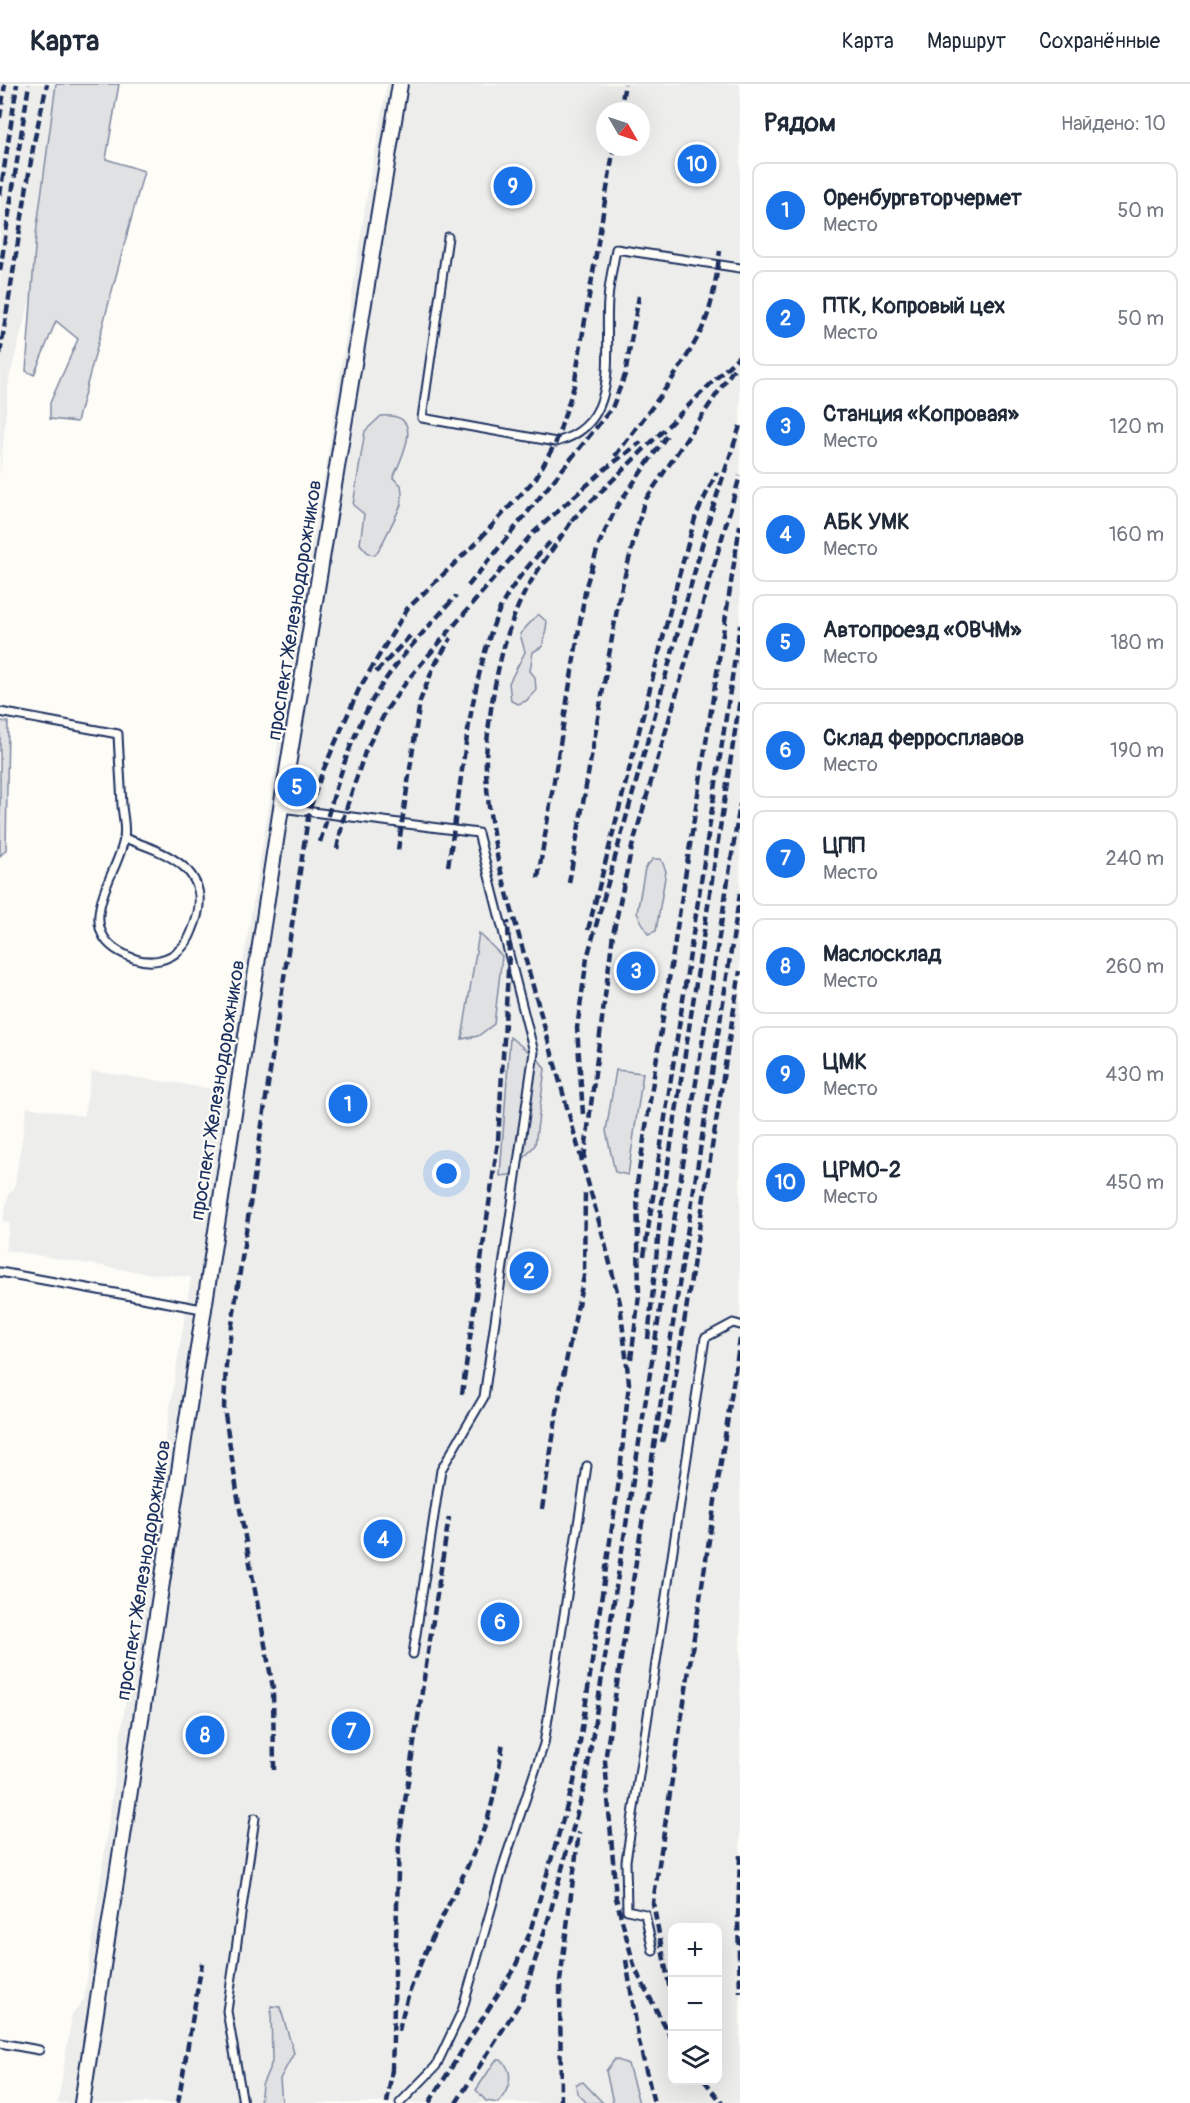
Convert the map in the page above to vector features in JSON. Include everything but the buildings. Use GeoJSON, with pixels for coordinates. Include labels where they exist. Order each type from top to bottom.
{"type":"FeatureCollection","features":[{"type":"Feature","properties":{"kind":"street","name":"проспект Железнодорожников"},"geometry":{"type":"LineString","coordinates":[[82,2103],[202,1309],[281,808],[400,84]]}},
{"type":"Feature","properties":{"kind":"lane"},"geometry":{"type":"LineString","coordinates":[[448,237],[422,418],[556,442],[572,438],[591,419],[603,401],[609,358],[608,300],[616,249],[740,268]]}},
{"type":"Feature","properties":{"kind":"lane"},"geometry":{"type":"LineString","coordinates":[[0,712],[118,734],[124,838],[108,877],[100,909],[101,932],[113,948],[129,957],[159,960],[174,955],[187,942],[194,928],[198,895],[195,880],[178,860],[124,838]]}},
{"type":"Feature","properties":{"kind":"lane"},"geometry":{"type":"LineString","coordinates":[[281,808],[477,833],[534,1052],[484,1397],[441,1470],[413,1654]]}},
{"type":"Feature","properties":{"kind":"lane"},"geometry":{"type":"LineString","coordinates":[[0,1272],[202,1309]]}},
{"type":"Feature","properties":{"kind":"lane"},"geometry":{"type":"LineString","coordinates":[[653,1951],[645,1914],[627,1910],[626,1861],[705,1338],[733,1323],[740,1325]]}},
{"type":"Feature","properties":{"kind":"lane"},"geometry":{"type":"LineString","coordinates":[[400,2103],[436,2066],[462,2011],[506,1860],[544,1744],[587,1466]]}},
{"type":"Feature","properties":{"kind":"lane"},"geometry":{"type":"LineString","coordinates":[[243,2103],[227,2011],[255,1818]]}},
{"type":"Feature","properties":{"kind":"lane"},"geometry":{"type":"LineString","coordinates":[[0,2043],[39,2050]]}},
{"type":"Feature","properties":{"kind":"shaded area"},"geometry":{"type":"Polygon","coordinates":[[[0,84],[87,84],[9,379],[0,477],[0,84]]]}},
{"type":"Feature","properties":{"kind":"shaded area"},"geometry":{"type":"Polygon","coordinates":[[[56,84],[119,84],[106,159],[144,171],[77,422],[50,419],[50,403],[78,339],[56,321],[34,375],[26,371],[36,234],[56,84]]]}},
{"type":"Feature","properties":{"kind":"shaded area"},"geometry":{"type":"Polygon","coordinates":[[[387,84],[740,84],[740,2103],[58,2103],[72,2014],[84,1999],[145,1561],[191,1277],[144,1273],[5,1250],[10,1223],[3,1221],[8,1195],[14,1189],[27,1107],[84,1116],[92,1071],[222,1090],[276,763],[282,696],[325,474],[366,201],[387,84]]]}},
{"type":"Feature","properties":{"kind":"shaded area"},"geometry":{"type":"Polygon","coordinates":[[[381,416],[395,417],[403,421],[408,437],[393,478],[401,485],[401,504],[375,555],[369,554],[360,544],[364,514],[353,505],[365,431],[381,416]]]}},
{"type":"Feature","properties":{"kind":"shaded area"},"geometry":{"type":"Polygon","coordinates":[[[538,614],[547,622],[543,646],[533,652],[530,671],[535,677],[536,690],[526,701],[518,704],[511,701],[509,683],[525,652],[520,634],[538,614]]]}},
{"type":"Feature","properties":{"kind":"shaded area"},"geometry":{"type":"Polygon","coordinates":[[[0,721],[8,722],[6,850],[0,856],[0,721]]]}},
{"type":"Feature","properties":{"kind":"shaded area"},"geometry":{"type":"Polygon","coordinates":[[[653,859],[661,859],[666,871],[656,931],[648,934],[637,913],[645,868],[653,859]]]}},
{"type":"Feature","properties":{"kind":"shaded area"},"geometry":{"type":"Polygon","coordinates":[[[479,933],[502,956],[494,1024],[478,1036],[462,1039],[479,933]]]}},
{"type":"Feature","properties":{"kind":"shaded area"},"geometry":{"type":"Polygon","coordinates":[[[510,1037],[539,1060],[545,1069],[535,1145],[510,1175],[500,1176],[510,1037]]]}},
{"type":"Feature","properties":{"kind":"shaded area"},"geometry":{"type":"Polygon","coordinates":[[[616,1070],[643,1073],[628,1175],[615,1172],[606,1131],[616,1070]]]}},
{"type":"Feature","properties":{"kind":"shaded area"},"geometry":{"type":"Polygon","coordinates":[[[271,2006],[280,2007],[294,2053],[280,2079],[282,2103],[260,2103],[262,2085],[272,2062],[271,2006]]]}},
{"type":"Feature","properties":{"kind":"shaded area"},"geometry":{"type":"Polygon","coordinates":[[[615,2059],[628,2064],[639,2103],[613,2103],[606,2071],[615,2059]]]}},
{"type":"Feature","properties":{"kind":"shaded area"},"geometry":{"type":"Polygon","coordinates":[[[496,2060],[501,2060],[506,2065],[510,2075],[508,2087],[498,2103],[486,2101],[476,2090],[496,2060]]]}},
{"type":"Feature","properties":{"kind":"shaded area"},"geometry":{"type":"Polygon","coordinates":[[[583,2082],[603,2103],[587,2103],[577,2093],[576,2084],[583,2082]]]}},
{"type":"Feature","properties":{"kind":"railway"},"geometry":{"type":"LineString","coordinates":[[0,118],[5,84]]}},
{"type":"Feature","properties":{"kind":"railway"},"geometry":{"type":"LineString","coordinates":[[0,195],[17,84]]}},
{"type":"Feature","properties":{"kind":"railway"},"geometry":{"type":"LineString","coordinates":[[0,271],[29,84]]}},
{"type":"Feature","properties":{"kind":"railway"},"geometry":{"type":"LineString","coordinates":[[0,354],[34,142],[47,84]]}},
{"type":"Feature","properties":{"kind":"railway"},"geometry":{"type":"LineString","coordinates":[[622,102],[625,84]]}},
{"type":"Feature","properties":{"kind":"railway"},"geometry":{"type":"LineString","coordinates":[[274,1770],[273,1688],[224,1408],[226,1365],[309,811],[322,773],[359,689],[407,609],[475,544],[536,478],[556,442],[574,386],[612,156]]}},
{"type":"Feature","properties":{"kind":"railway"},"geometry":{"type":"LineString","coordinates":[[615,456],[672,380],[701,331],[711,302],[720,251]]}},
{"type":"Feature","properties":{"kind":"railway"},"geometry":{"type":"LineString","coordinates":[[468,586],[612,408],[625,375],[639,296]]}},
{"type":"Feature","properties":{"kind":"railway"},"geometry":{"type":"LineString","coordinates":[[571,521],[740,355]]}},
{"type":"Feature","properties":{"kind":"railway"},"geometry":{"type":"LineString","coordinates":[[569,883],[619,598],[644,502],[735,367]]}},
{"type":"Feature","properties":{"kind":"railway"},"geometry":{"type":"LineString","coordinates":[[583,1114],[577,1028],[587,958],[711,513],[740,426]]}},
{"type":"Feature","properties":{"kind":"railway"},"geometry":{"type":"LineString","coordinates":[[538,878],[586,586],[599,544],[617,506],[668,434]]}},
{"type":"Feature","properties":{"kind":"railway"},"geometry":{"type":"LineString","coordinates":[[337,849],[344,816],[365,752],[387,709],[410,677],[531,535],[605,469],[641,442]]}},
{"type":"Feature","properties":{"kind":"railway"},"geometry":{"type":"LineString","coordinates":[[588,930],[696,515],[717,472]]}},
{"type":"Feature","properties":{"kind":"railway"},"geometry":{"type":"LineString","coordinates":[[584,1159],[613,934],[632,847],[740,476]]}},
{"type":"Feature","properties":{"kind":"railway"},"geometry":{"type":"LineString","coordinates":[[429,2103],[515,1967],[529,1935],[574,1782],[619,1481],[629,1383],[620,1303],[498,861],[487,783],[486,757],[490,716],[509,630],[525,592],[575,516]]}},
{"type":"Feature","properties":{"kind":"railway"},"geometry":{"type":"LineString","coordinates":[[631,1359],[639,1295],[637,1184],[740,525]]}},
{"type":"Feature","properties":{"kind":"railway"},"geometry":{"type":"LineString","coordinates":[[448,866],[466,740],[486,648],[506,597],[552,540]]}},
{"type":"Feature","properties":{"kind":"railway"},"geometry":{"type":"LineString","coordinates":[[320,842],[345,762],[373,699],[406,653],[456,596]]}},
{"type":"Feature","properties":{"kind":"railway"},"geometry":{"type":"LineString","coordinates":[[644,1256],[740,625]]}},
{"type":"Feature","properties":{"kind":"railway"},"geometry":{"type":"LineString","coordinates":[[376,672],[411,635]]}},
{"type":"Feature","properties":{"kind":"railway"},"geometry":{"type":"LineString","coordinates":[[398,850],[420,701],[434,666],[451,638]]}},
{"type":"Feature","properties":{"kind":"railway"},"geometry":{"type":"LineString","coordinates":[[648,1339],[661,1209],[740,699]]}},
{"type":"Feature","properties":{"kind":"railway"},"geometry":{"type":"LineString","coordinates":[[456,2103],[523,1998],[549,1917],[585,1784],[740,804]]}},
{"type":"Feature","properties":{"kind":"railway"},"geometry":{"type":"LineString","coordinates":[[668,2032],[635,1969],[616,1898],[605,1761],[740,893]]}},
{"type":"Feature","properties":{"kind":"railway"},"geometry":{"type":"LineString","coordinates":[[462,1394],[498,1141],[509,955],[508,921]]}},
{"type":"Feature","properties":{"kind":"railway"},"geometry":{"type":"LineString","coordinates":[[662,1442],[669,1417],[740,971]]}},
{"type":"Feature","properties":{"kind":"railway"},"geometry":{"type":"LineString","coordinates":[[542,1509],[561,1386],[584,1276],[585,1192]]}},
{"type":"Feature","properties":{"kind":"railway"},"geometry":{"type":"LineString","coordinates":[[668,1980],[653,1903],[740,1339]]}},
{"type":"Feature","properties":{"kind":"railway"},"geometry":{"type":"LineString","coordinates":[[392,2071],[399,1840],[449,1517]]}},
{"type":"Feature","properties":{"kind":"railway"},"geometry":{"type":"LineString","coordinates":[[399,2031],[405,2005],[424,1956],[485,1825],[495,1790],[503,1742]]}},
{"type":"Feature","properties":{"kind":"railway"},"geometry":{"type":"LineString","coordinates":[[561,2103],[560,1981],[579,1832]]}},
{"type":"Feature","properties":{"kind":"railway"},"geometry":{"type":"LineString","coordinates":[[740,1855],[738,1918],[740,1993]]}},
{"type":"Feature","properties":{"kind":"railway"},"geometry":{"type":"LineString","coordinates":[[626,1960],[639,2042],[654,2103]]}},
{"type":"Feature","properties":{"kind":"railway"},"geometry":{"type":"LineString","coordinates":[[178,2103],[202,1963]]}},
{"type":"Feature","properties":{"kind":"railway"},"geometry":{"type":"LineString","coordinates":[[387,2103],[393,2063]]}},
{"type":"Feature","properties":{"kind":"railway"},"geometry":{"type":"LineString","coordinates":[[708,2085],[722,2103]]}},
{"type":"Feature","properties":{"kind":"place","name":"ЦРМО-2"},"geometry":{"type":"Point","coordinates":[697,164]}},
{"type":"Feature","properties":{"kind":"place","name":"ЦМК"},"geometry":{"type":"Point","coordinates":[513,186]}},
{"type":"Feature","properties":{"kind":"place","name":"Автопроезд «ОВЧМ»"},"geometry":{"type":"Point","coordinates":[297,787]}},
{"type":"Feature","properties":{"kind":"place","name":"Станция «Копровая»"},"geometry":{"type":"Point","coordinates":[636,971]}},
{"type":"Feature","properties":{"kind":"place","name":"Оренбургвторчермет"},"geometry":{"type":"Point","coordinates":[348,1104]}},
{"type":"Feature","properties":{"kind":"place","name":"ПТК, Копровый цех"},"geometry":{"type":"Point","coordinates":[529,1271]}},
{"type":"Feature","properties":{"kind":"place","name":"АБК УМК"},"geometry":{"type":"Point","coordinates":[383,1539]}},
{"type":"Feature","properties":{"kind":"place","name":"Склад ферросплавов"},"geometry":{"type":"Point","coordinates":[500,1622]}},
{"type":"Feature","properties":{"kind":"place","name":"ЦПП"},"geometry":{"type":"Point","coordinates":[351,1731]}},
{"type":"Feature","properties":{"kind":"place","name":"Маслосклад"},"geometry":{"type":"Point","coordinates":[205,1735]}}]}
